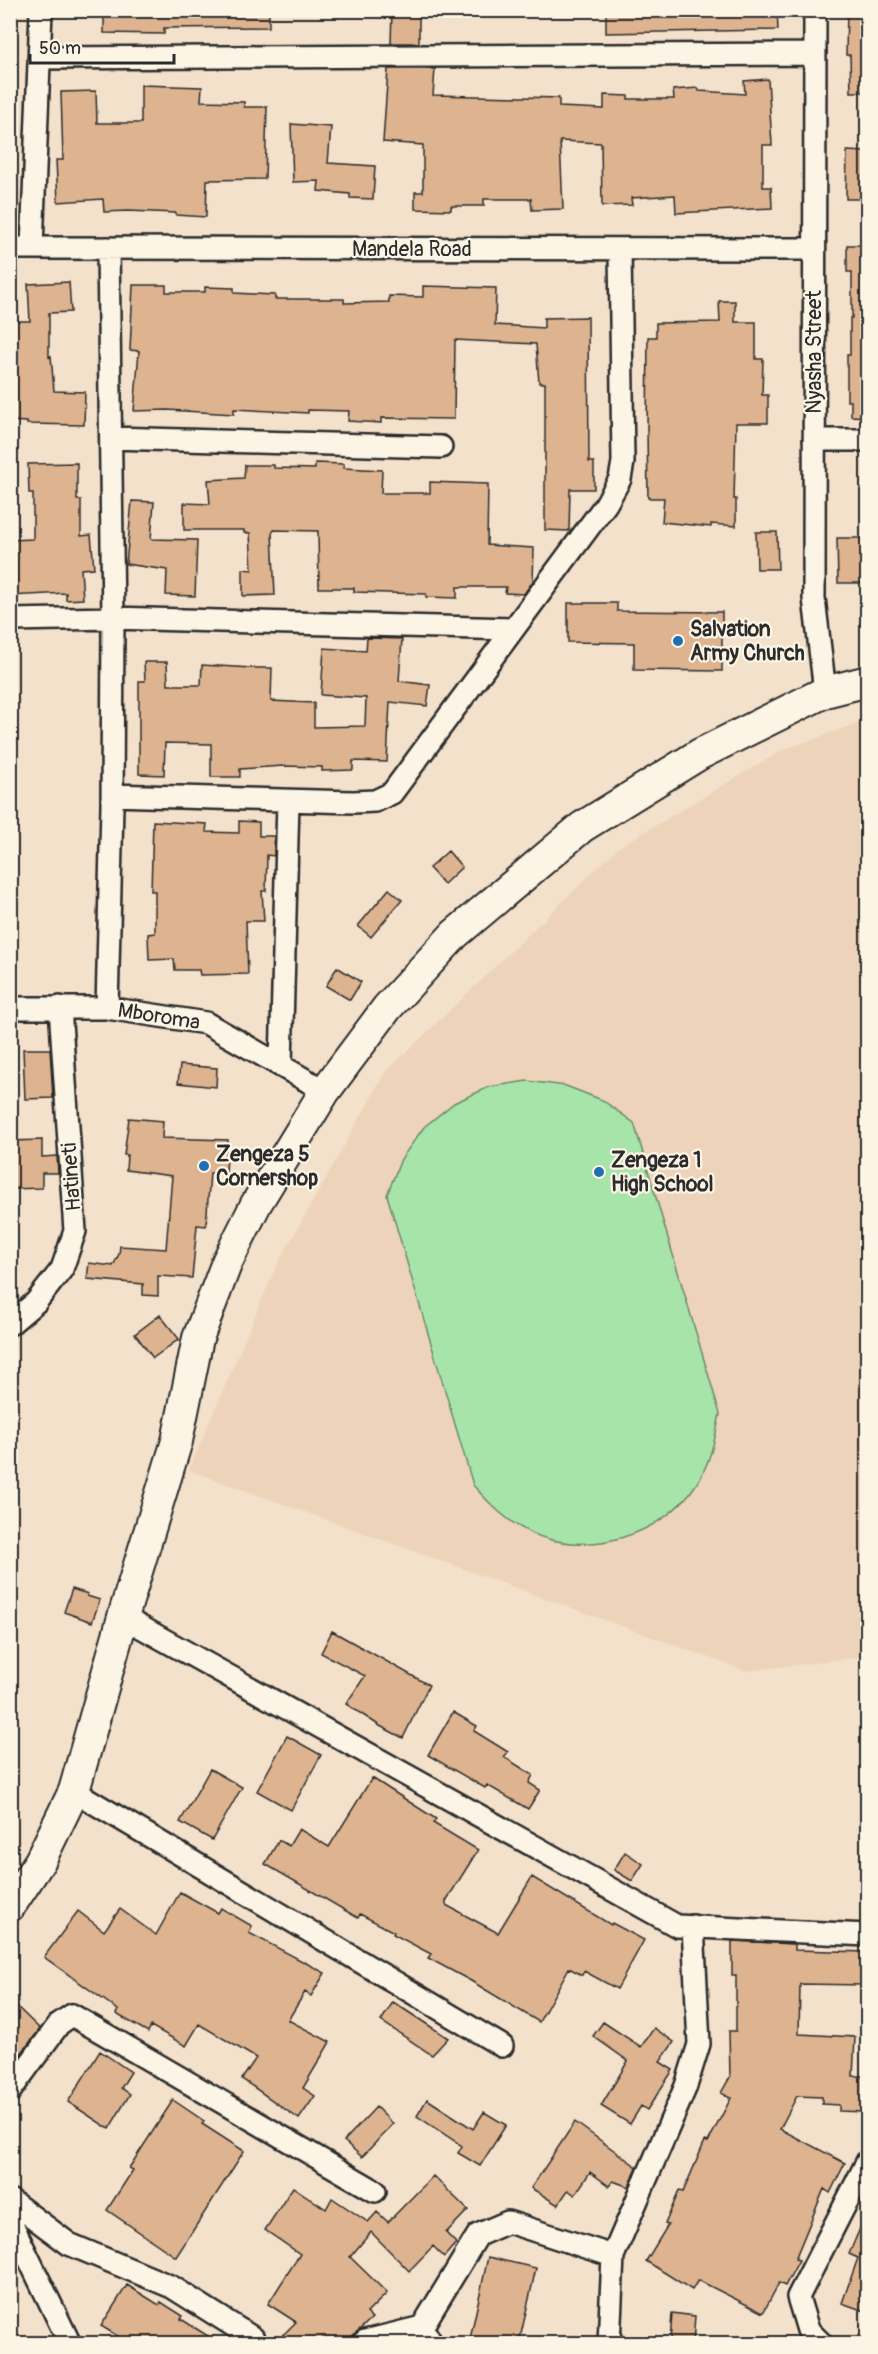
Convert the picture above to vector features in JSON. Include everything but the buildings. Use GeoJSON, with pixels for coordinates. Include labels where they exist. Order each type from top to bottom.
{"type":"FeatureCollection","features":[{"type":"Feature","properties":{"kind":"street"},"geometry":{"type":"LineString","coordinates":[[32,248],[41,10]]}},
{"type":"Feature","properties":{"kind":"street","name":"Nyasha Street"},"geometry":{"type":"LineString","coordinates":[[815,10],[814,598],[825,692]]}},
{"type":"Feature","properties":{"kind":"street"},"geometry":{"type":"LineString","coordinates":[[40,58],[815,54]]}},
{"type":"Feature","properties":{"kind":"street","name":"Mandela Road"},"geometry":{"type":"LineString","coordinates":[[10,248],[814,249]]}},
{"type":"Feature","properties":{"kind":"street"},"geometry":{"type":"LineString","coordinates":[[107,1008],[113,618],[108,248]]}},
{"type":"Feature","properties":{"kind":"street"},"geometry":{"type":"LineString","coordinates":[[112,795],[288,801],[375,801],[392,793],[606,504],[620,479],[623,462],[620,250]]}},
{"type":"Feature","properties":{"kind":"street"},"geometry":{"type":"LineString","coordinates":[[111,438],[441,447]]}},
{"type":"Feature","properties":{"kind":"street"},"geometry":{"type":"LineString","coordinates":[[814,440],[867,440]]}},
{"type":"Feature","properties":{"kind":"street"},"geometry":{"type":"LineString","coordinates":[[10,620],[113,618],[512,629]]}},
{"type":"Feature","properties":{"kind":"street"},"geometry":{"type":"LineString","coordinates":[[10,1906],[40,1862],[74,1791],[123,1617],[177,1441],[198,1338],[227,1262],[256,1204],[325,1091],[387,1008],[455,934],[582,827],[700,754],[825,692],[867,681]]}},
{"type":"Feature","properties":{"kind":"street"},"geometry":{"type":"LineString","coordinates":[[281,1065],[288,801]]}},
{"type":"Feature","properties":{"kind":"street","name":"Hatineti"},"geometry":{"type":"LineString","coordinates":[[10,1324],[36,1302],[62,1269],[75,1231],[60,1007]]}},
{"type":"Feature","properties":{"kind":"street","name":"Mboroma"},"geometry":{"type":"LineString","coordinates":[[10,1008],[107,1008],[206,1023],[325,1091]]}},
{"type":"Feature","properties":{"kind":"street"},"geometry":{"type":"LineString","coordinates":[[123,1617],[677,1926],[867,1935]]}},
{"type":"Feature","properties":{"kind":"street"},"geometry":{"type":"LineString","coordinates":[[74,1791],[502,2046]]}},
{"type":"Feature","properties":{"kind":"street"},"geometry":{"type":"LineString","coordinates":[[609,2343],[613,2256],[686,2086],[699,2044],[693,1926]]}},
{"type":"Feature","properties":{"kind":"street"},"geometry":{"type":"LineString","coordinates":[[10,2091],[59,2024],[72,2014],[375,2191]]}},
{"type":"Feature","properties":{"kind":"street"},"geometry":{"type":"LineString","coordinates":[[822,2343],[807,2330],[798,2297],[867,2160]]}},
{"type":"Feature","properties":{"kind":"street"},"geometry":{"type":"LineString","coordinates":[[10,2200],[69,2244],[172,2287],[253,2338]]}},
{"type":"Feature","properties":{"kind":"street"},"geometry":{"type":"LineString","coordinates":[[10,2220],[70,2343]]}},
{"type":"Feature","properties":{"kind":"street"},"geometry":{"type":"LineString","coordinates":[[362,2343],[427,2335],[478,2235],[508,2222],[613,2256]]}},
{"type":"Feature","properties":{"kind":"shaded area","name":"Zengeza 1 High School"},"geometry":{"type":"Polygon","coordinates":[[[867,720],[867,1656],[746,1671],[189,1470],[274,1271],[385,1073],[619,847],[783,750],[867,720]]]}},
{"type":"Feature","properties":{"kind":"green space"},"geometry":{"type":"Polygon","coordinates":[[[527,1081],[566,1086],[602,1100],[634,1123],[720,1414],[706,1466],[697,1483],[683,1501],[665,1517],[622,1538],[575,1543],[551,1540],[521,1528],[492,1505],[473,1485],[387,1195],[401,1159],[424,1127],[454,1103],[489,1087],[527,1081]]]}},
{"type":"Feature","properties":{"kind":"place","name":"Salvation Army Church"},"geometry":{"type":"Point","coordinates":[678,641]}},
{"type":"Feature","properties":{"kind":"place","name":"Zengeza 5 Cornershop"},"geometry":{"type":"Point","coordinates":[204,1166]}},
{"type":"Feature","properties":{"kind":"place","name":"Zengeza 1 High School"},"geometry":{"type":"Point","coordinates":[599,1172]}}]}
